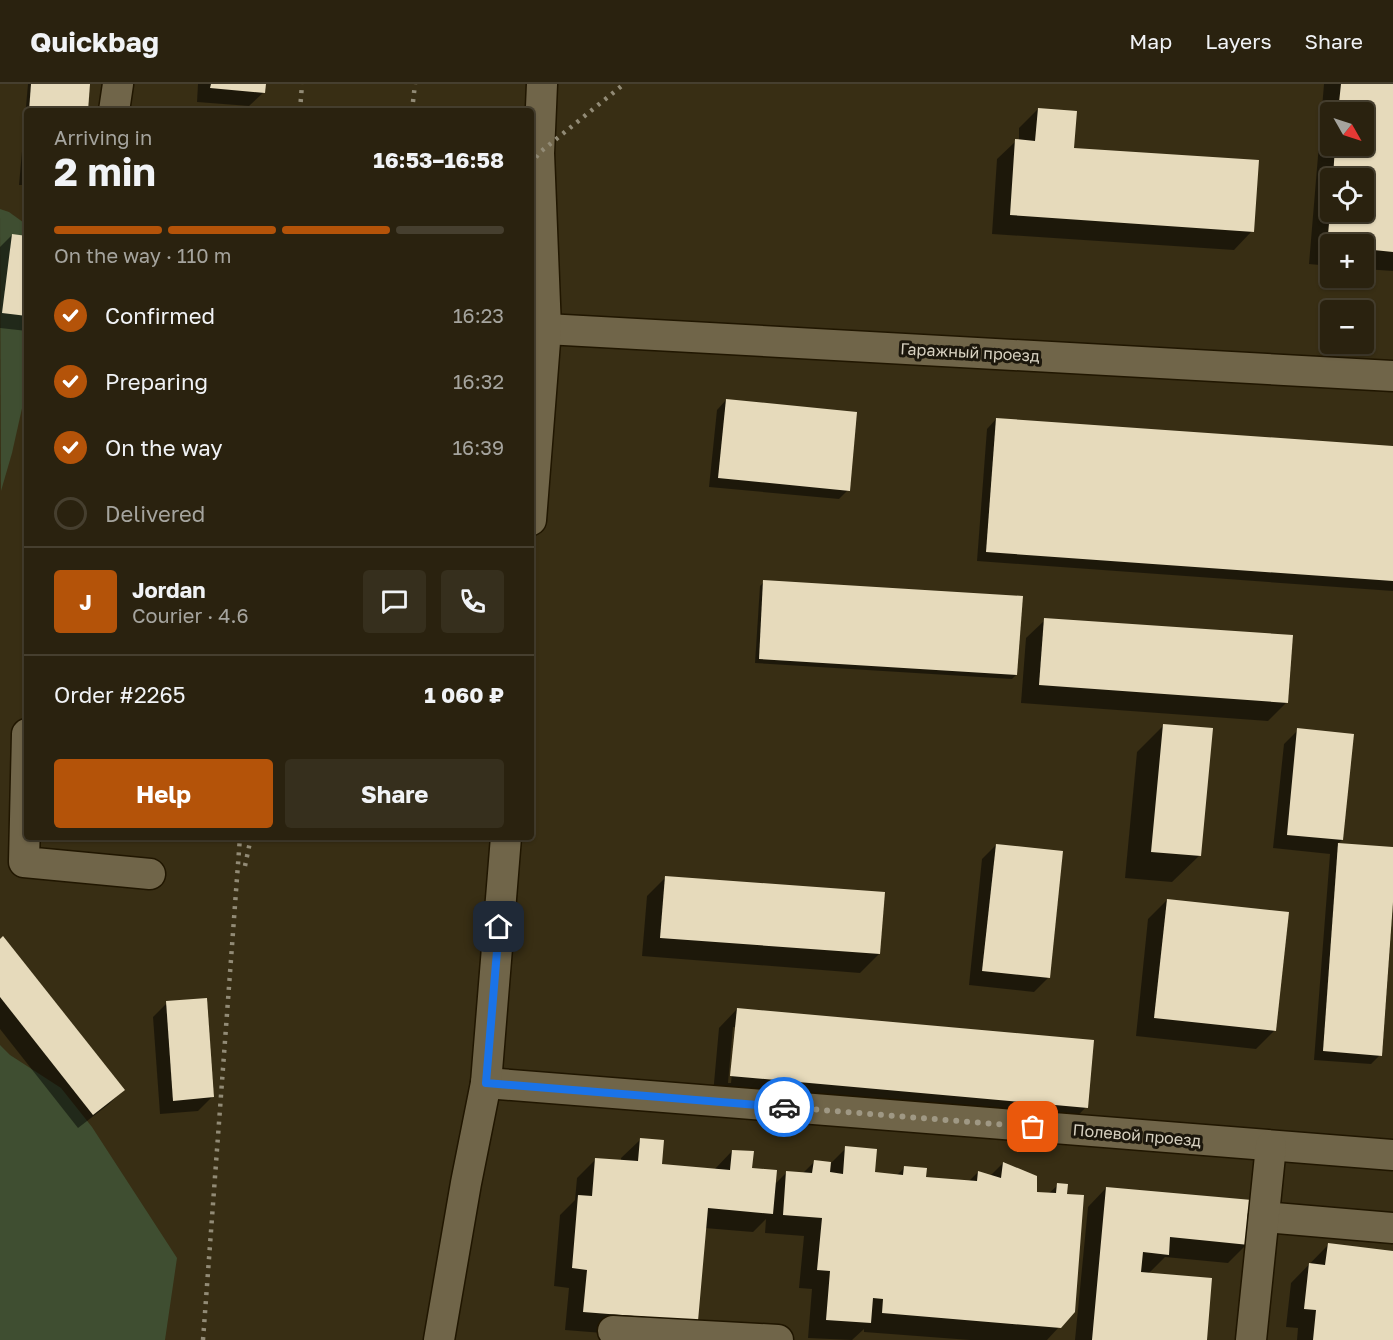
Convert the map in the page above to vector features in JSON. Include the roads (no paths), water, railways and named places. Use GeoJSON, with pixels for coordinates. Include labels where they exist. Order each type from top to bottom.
{"type":"FeatureCollection","features":[{"type":"Feature","properties":{"kind":"street"},"geometry":{"type":"LineString","coordinates":[[114,108],[118,84]]}},
{"type":"Feature","properties":{"kind":"street"},"geometry":{"type":"LineString","coordinates":[[534,482],[546,329],[539,153],[542,84]]}},
{"type":"Feature","properties":{"kind":"street","name":"Гаражный проезд"},"geometry":{"type":"LineString","coordinates":[[546,329],[1393,376]]}},
{"type":"Feature","properties":{"kind":"street"},"geometry":{"type":"LineString","coordinates":[[25,840],[24,862],[150,874]]}},
{"type":"Feature","properties":{"kind":"street"},"geometry":{"type":"LineString","coordinates":[[439,1340],[486,1083],[506,840]]}},
{"type":"Feature","properties":{"kind":"street","name":"Полевой проезд"},"geometry":{"type":"LineString","coordinates":[[486,1083],[1393,1155]]}},
{"type":"Feature","properties":{"kind":"street"},"geometry":{"type":"LineString","coordinates":[[1251,1340],[1271,1146]]}},
{"type":"Feature","properties":{"kind":"street"},"geometry":{"type":"LineString","coordinates":[[1264,1217],[1393,1228]]}},
{"type":"Feature","properties":{"kind":"street"},"geometry":{"type":"LineString","coordinates":[[613,1331],[778,1340]]}},
{"type":"Feature","properties":{"kind":"railway"},"geometry":{"type":"LineString","coordinates":[[300,108],[302,84]]}},
{"type":"Feature","properties":{"kind":"railway"},"geometry":{"type":"LineString","coordinates":[[412,108],[415,84]]}},
{"type":"Feature","properties":{"kind":"railway"},"geometry":{"type":"LineString","coordinates":[[534,160],[539,153],[624,84]]}},
{"type":"Feature","properties":{"kind":"railway"},"geometry":{"type":"LineString","coordinates":[[203,1340],[240,840]]}},
{"type":"Feature","properties":{"kind":"railway"},"geometry":{"type":"LineString","coordinates":[[245,866],[250,840]]}}]}
